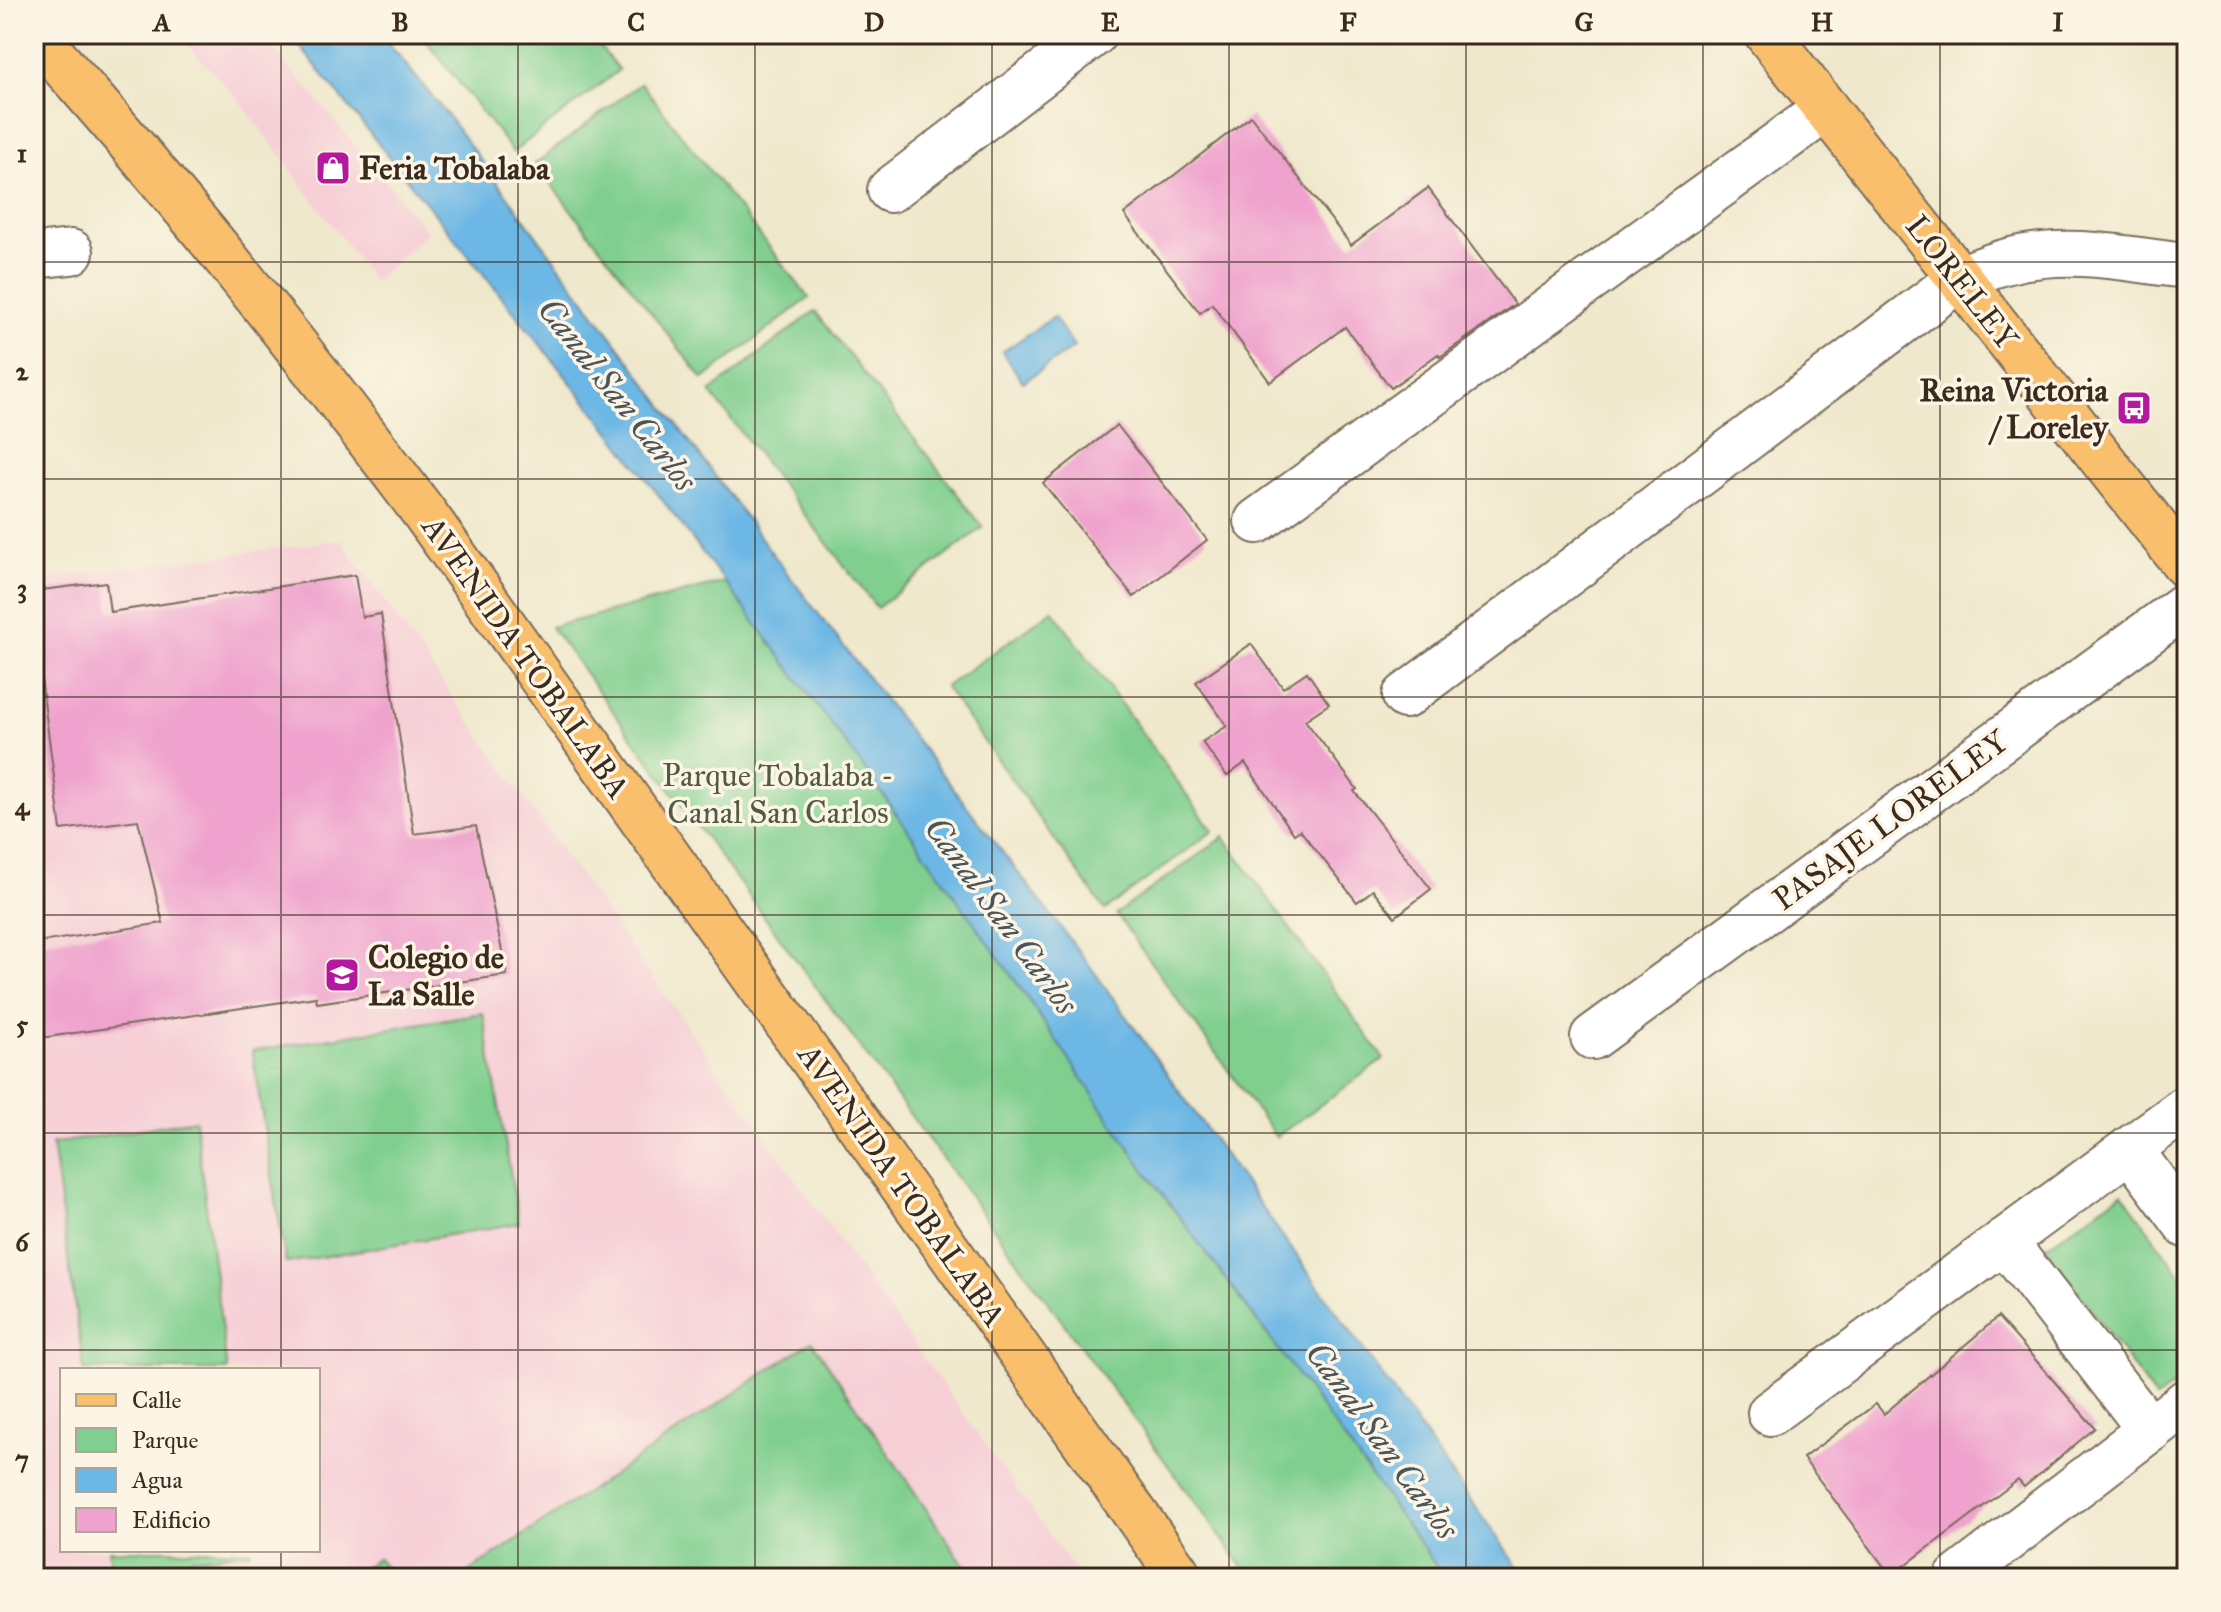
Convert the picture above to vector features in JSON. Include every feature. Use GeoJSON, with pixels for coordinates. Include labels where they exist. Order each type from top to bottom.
{"type":"FeatureCollection","features":[{"type":"Feature","properties":{"kind":"main road","name":"AVENIDA TOBALABA"},"geometry":{"type":"LineString","coordinates":[[34,34],[228,259],[425,514],[1181,1578]]}},
{"type":"Feature","properties":{"kind":"main road","name":"LORELEY"},"geometry":{"type":"LineString","coordinates":[[1767,34],[2187,567]]}},
{"type":"Feature","properties":{"kind":"street"},"geometry":{"type":"LineString","coordinates":[[890,190],[1094,34]]}},
{"type":"Feature","properties":{"kind":"street"},"geometry":{"type":"LineString","coordinates":[[1257,521],[1826,109]]}},
{"type":"Feature","properties":{"kind":"street"},"geometry":{"type":"LineString","coordinates":[[1405,696],[1959,279],[2010,260],[2044,255],[2079,255],[2187,266]]}},
{"type":"Feature","properties":{"kind":"street","name":"PASAJE LORELEY"},"geometry":{"type":"LineString","coordinates":[[1593,1037],[2187,604]]}},
{"type":"Feature","properties":{"kind":"street"},"geometry":{"type":"LineString","coordinates":[[1770,1413],[2187,1107]]}},
{"type":"Feature","properties":{"kind":"street"},"geometry":{"type":"LineString","coordinates":[[2130,1149],[2187,1226]]}},
{"type":"Feature","properties":{"kind":"street"},"geometry":{"type":"LineString","coordinates":[[2004,1241],[2150,1430]]}},
{"type":"Feature","properties":{"kind":"street"},"geometry":{"type":"LineString","coordinates":[[1957,1578],[2187,1401]]}},
{"type":"Feature","properties":{"kind":"shaded area","name":"Feria Tobalaba"},"geometry":{"type":"Polygon","coordinates":[[[177,34],[262,34],[428,232],[374,282],[243,105],[177,34]]]}},
{"type":"Feature","properties":{"kind":"shaded area","name":"Colegio de La Salle"},"geometry":{"type":"Polygon","coordinates":[[[341,540],[1080,1578],[34,1578],[34,580],[341,540]]]}},
{"type":"Feature","properties":{"kind":"green space"},"geometry":{"type":"Polygon","coordinates":[[[421,34],[590,34],[619,70],[513,152],[421,34]]]}},
{"type":"Feature","properties":{"kind":"green space"},"geometry":{"type":"Polygon","coordinates":[[[641,83],[809,298],[703,379],[535,164],[641,83]]]}},
{"type":"Feature","properties":{"kind":"green space"},"geometry":{"type":"Polygon","coordinates":[[[815,311],[983,527],[877,608],[710,392],[815,311]]]}},
{"type":"Feature","properties":{"kind":"green space","name":"Parque Tobalaba - Canal San Carlos"},"geometry":{"type":"Polygon","coordinates":[[[725,582],[864,768],[1146,1172],[1445,1578],[1251,1578],[551,627],[725,582]]]}},
{"type":"Feature","properties":{"kind":"green space"},"geometry":{"type":"Polygon","coordinates":[[[1053,610],[1213,831],[1105,910],[945,687],[1053,610]]]}},
{"type":"Feature","properties":{"kind":"green space"},"geometry":{"type":"Polygon","coordinates":[[[1224,837],[1384,1059],[1276,1137],[1116,914],[1224,837]]]}},
{"type":"Feature","properties":{"kind":"green space"},"geometry":{"type":"Polygon","coordinates":[[[483,1013],[519,1223],[286,1263],[252,1051],[483,1013]]]}},
{"type":"Feature","properties":{"kind":"green space"},"geometry":{"type":"Polygon","coordinates":[[[195,1120],[227,1368],[84,1368],[52,1144],[195,1120]]]}},
{"type":"Feature","properties":{"kind":"green space"},"geometry":{"type":"Polygon","coordinates":[[[2122,1193],[2187,1284],[2187,1376],[2156,1399],[2046,1247],[2122,1193]]]}},
{"type":"Feature","properties":{"kind":"green space"},"geometry":{"type":"Polygon","coordinates":[[[812,1341],[973,1578],[460,1578],[812,1341]]]}},
{"type":"Feature","properties":{"kind":"green space"},"geometry":{"type":"Polygon","coordinates":[[[109,1552],[250,1552],[111,1568],[109,1552]]]}},
{"type":"Feature","properties":{"kind":"green space"},"geometry":{"type":"Polygon","coordinates":[[[378,1558],[392,1578],[348,1578],[378,1558]]]}},
{"type":"Feature","properties":{"kind":"water","name":"Canal San Carlos"},"geometry":{"type":"Polygon","coordinates":[[[290,34],[381,34],[448,116],[787,573],[1088,963],[1526,1578],[1445,1578],[1146,1172],[864,768],[725,582],[605,425],[290,34]]]}},
{"type":"Feature","properties":{"kind":"water"},"geometry":{"type":"Polygon","coordinates":[[[1054,317],[1074,347],[1023,382],[1002,352],[1054,317]]]}},
{"type":"Feature","properties":{"kind":"building"},"geometry":{"type":"Polygon","coordinates":[[[1251,116],[1351,245],[1428,188],[1515,304],[1391,388],[1345,327],[1270,382],[1212,304],[1200,313],[1124,214],[1251,116]]]}},
{"type":"Feature","properties":{"kind":"building"},"geometry":{"type":"Polygon","coordinates":[[[1117,425],[1207,540],[1134,597],[1043,483],[1117,425]]]}},
{"type":"Feature","properties":{"kind":"building"},"geometry":{"type":"Polygon","coordinates":[[[355,575],[362,617],[381,614],[414,834],[476,826],[507,975],[317,1003],[316,997],[34,1039],[34,943],[163,923],[138,820],[61,830],[34,625],[34,591],[106,582],[110,612],[355,575]]]}},
{"type":"Feature","properties":{"kind":"building"},"geometry":{"type":"Polygon","coordinates":[[[1251,644],[1283,688],[1307,672],[1329,704],[1305,720],[1357,789],[1354,791],[1431,889],[1395,917],[1373,890],[1357,902],[1300,830],[1294,834],[1245,763],[1227,776],[1202,742],[1227,726],[1196,682],[1251,644]]]}},
{"type":"Feature","properties":{"kind":"building"},"geometry":{"type":"Polygon","coordinates":[[[1998,1317],[2095,1428],[2024,1487],[2018,1480],[1891,1576],[1803,1458],[1876,1404],[1884,1414],[1998,1317]]]}},
{"type":"Feature","properties":{"kind":"place","name":"Feria Tobalaba"},"geometry":{"type":"Point","coordinates":[333,168]}},
{"type":"Feature","properties":{"kind":"place","name":"Reina Victoria / Loreley"},"geometry":{"type":"Point","coordinates":[2134,408]}},
{"type":"Feature","properties":{"kind":"place","name":"Colegio de La Salle"},"geometry":{"type":"Point","coordinates":[342,975]}}]}
